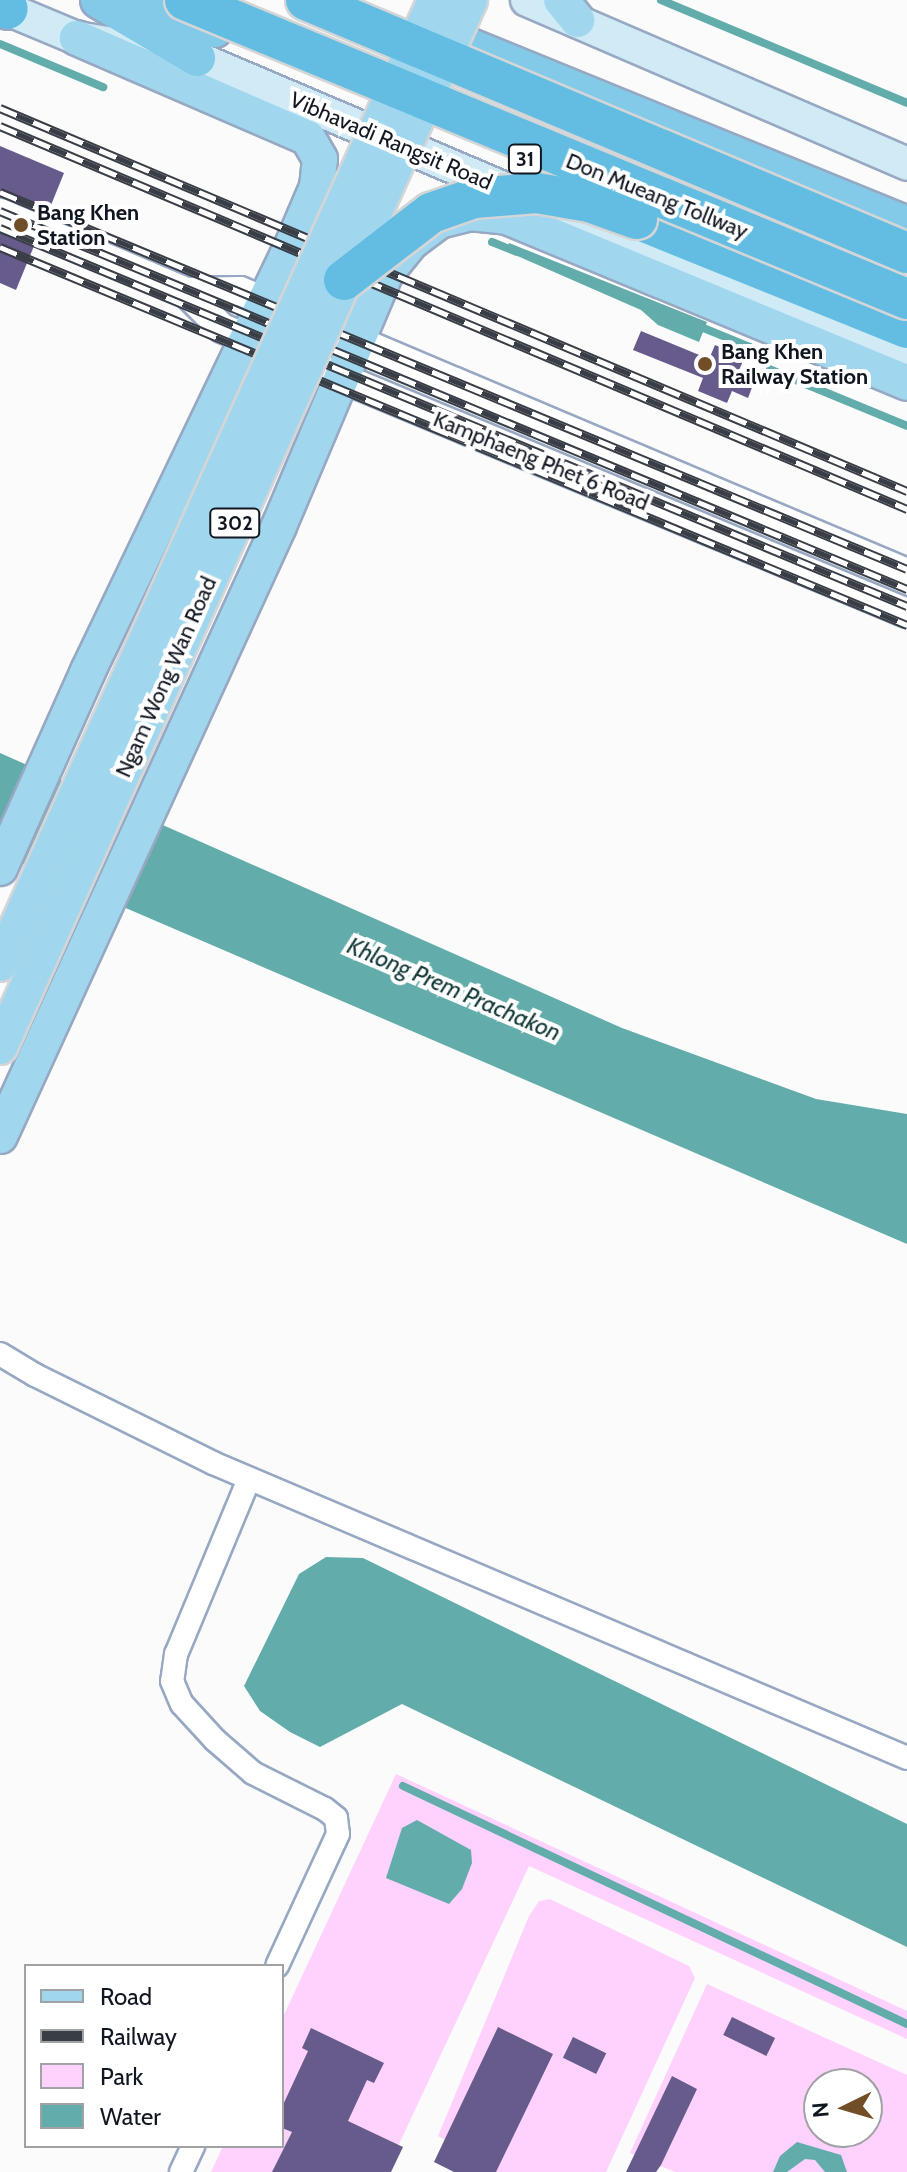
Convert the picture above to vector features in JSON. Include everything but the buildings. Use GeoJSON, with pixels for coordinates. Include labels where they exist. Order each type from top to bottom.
{"type":"FeatureCollection","features":[{"type":"Feature","properties":{"kind":"highway"},"geometry":{"type":"LineString","coordinates":[[99,0],[197,58]]}},
{"type":"Feature","properties":{"kind":"highway","name":"Vibhavadi Rangsit Road"},"geometry":{"type":"LineString","coordinates":[[142,0],[333,76],[907,326]]}},
{"type":"Feature","properties":{"kind":"highway","name":"Don Mueang Tollway"},"geometry":{"type":"LineString","coordinates":[[185,0],[907,299]]}},
{"type":"Feature","properties":{"kind":"highway","name":"Don Mueang Tollway"},"geometry":{"type":"LineString","coordinates":[[306,0],[907,253]]}},
{"type":"Feature","properties":{"kind":"highway"},"geometry":{"type":"LineString","coordinates":[[354,0],[907,225]]}},
{"type":"Feature","properties":{"kind":"highway"},"geometry":{"type":"LineString","coordinates":[[344,280],[431,213],[474,198],[537,193],[589,202],[907,326]]}},
{"type":"Feature","properties":{"kind":"main road","name":"Ngam Wong Wan Road"},"geometry":{"type":"LineString","coordinates":[[0,964],[435,0]]}},
{"type":"Feature","properties":{"kind":"main road","name":"Ngam Wong Wan Road"},"geometry":{"type":"LineString","coordinates":[[0,1047],[470,0]]}},
{"type":"Feature","properties":{"kind":"main road"},"geometry":{"type":"LineString","coordinates":[[527,0],[569,10],[907,164]]}},
{"type":"Feature","properties":{"kind":"main road","name":"Vibhavadi Rangsit Road"},"geometry":{"type":"LineString","coordinates":[[3,6],[77,38],[197,58],[907,360]]}},
{"type":"Feature","properties":{"kind":"main road"},"geometry":{"type":"LineString","coordinates":[[0,868],[88,671],[182,480],[317,187],[320,159],[308,138],[77,38]]}},
{"type":"Feature","properties":{"kind":"main road"},"geometry":{"type":"LineString","coordinates":[[0,1136],[279,526],[386,273],[410,243],[439,221],[470,213],[507,217],[907,383]]}},
{"type":"Feature","properties":{"kind":"main road"},"geometry":{"type":"LineString","coordinates":[[182,480],[210,443],[221,437],[229,436],[282,460],[288,478],[279,526]]}},
{"type":"Feature","properties":{"kind":"street","name":"Kamphaeng Phet 6 Road"},"geometry":{"type":"LineString","coordinates":[[0,213],[186,292],[222,328],[907,613]]}},
{"type":"Feature","properties":{"kind":"street","name":"Kamphaeng Phet 6 Road"},"geometry":{"type":"LineString","coordinates":[[186,292],[240,291],[907,573]]}},
{"type":"Feature","properties":{"kind":"street"},"geometry":{"type":"LineString","coordinates":[[0,1354],[35,1375],[249,1479],[907,1758]]}},
{"type":"Feature","properties":{"kind":"street"},"geometry":{"type":"LineString","coordinates":[[249,1479],[176,1654],[172,1681],[182,1704],[215,1740],[253,1773],[325,1809],[336,1818],[338,1834],[278,1964]]}},
{"type":"Feature","properties":{"kind":"street"},"geometry":{"type":"LineString","coordinates":[[181,2172],[192,2148]]}},
{"type":"Feature","properties":{"kind":"green space"},"geometry":{"type":"Polygon","coordinates":[[[396,1774],[907,2011],[907,2039],[529,1866],[386,2172],[211,2172],[222,2148],[284,2148],[284,2015],[396,1774]]]}},
{"type":"Feature","properties":{"kind":"green space"},"geometry":{"type":"Polygon","coordinates":[[[550,1899],[689,1966],[695,1978],[606,2172],[477,2172],[473,2155],[438,2136],[529,1916],[539,1901],[550,1899]]]}},
{"type":"Feature","properties":{"kind":"green space"},"geometry":{"type":"Polygon","coordinates":[[[707,1984],[907,2075],[907,2172],[675,2172],[630,2153],[707,1984]]]}},
{"type":"Feature","properties":{"kind":"water"},"geometry":{"type":"Polygon","coordinates":[[[509,243],[707,322],[699,342],[658,325],[641,310],[506,251],[509,243]]]}},
{"type":"Feature","properties":{"kind":"water","name":"Khlong Prem Prachakon"},"geometry":{"type":"Polygon","coordinates":[[[0,753],[622,1028],[816,1099],[907,1114],[907,1244],[0,854],[0,753]]]}},
{"type":"Feature","properties":{"kind":"water"},"geometry":{"type":"Polygon","coordinates":[[[326,1557],[363,1558],[907,1824],[907,1947],[402,1704],[320,1747],[290,1732],[260,1711],[244,1686],[299,1574],[326,1557]]]}},
{"type":"Feature","properties":{"kind":"water"},"geometry":{"type":"Polygon","coordinates":[[[417,1820],[471,1850],[472,1863],[462,1889],[449,1904],[386,1878],[402,1828],[417,1820]]]}},
{"type":"Feature","properties":{"kind":"water"},"geometry":{"type":"Polygon","coordinates":[[[797,2142],[803,2144],[803,2148],[817,2148],[841,2155],[847,2172],[825,2172],[815,2160],[805,2159],[787,2172],[773,2172],[780,2156],[797,2142]]]}},
{"type":"Feature","properties":{"kind":"waterway"},"geometry":{"type":"LineString","coordinates":[[661,0],[907,103]]}},
{"type":"Feature","properties":{"kind":"waterway"},"geometry":{"type":"LineString","coordinates":[[0,44],[103,87]]}},
{"type":"Feature","properties":{"kind":"waterway"},"geometry":{"type":"LineString","coordinates":[[492,242],[517,252]]}},
{"type":"Feature","properties":{"kind":"waterway"},"geometry":{"type":"LineString","coordinates":[[696,325],[750,347],[769,369],[907,426]]}},
{"type":"Feature","properties":{"kind":"waterway"},"geometry":{"type":"LineString","coordinates":[[403,1786],[907,2024]]}},
{"type":"Feature","properties":{"kind":"railway"},"geometry":{"type":"LineString","coordinates":[[0,108],[907,491]]}},
{"type":"Feature","properties":{"kind":"railway"},"geometry":{"type":"LineString","coordinates":[[0,126],[907,509]]}},
{"type":"Feature","properties":{"kind":"railway"},"geometry":{"type":"LineString","coordinates":[[0,192],[907,569]]}},
{"type":"Feature","properties":{"kind":"railway"},"geometry":{"type":"LineString","coordinates":[[0,211],[907,589]]}},
{"type":"Feature","properties":{"kind":"railway"},"geometry":{"type":"LineString","coordinates":[[0,228],[907,606]]}},
{"type":"Feature","properties":{"kind":"railway"},"geometry":{"type":"LineString","coordinates":[[0,247],[907,625]]}},
{"type":"Feature","properties":{"kind":"place","name":"Bang Khen Station"},"geometry":{"type":"Point","coordinates":[21,225]}},
{"type":"Feature","properties":{"kind":"place","name":"Bang Khen Railway Station"},"geometry":{"type":"Point","coordinates":[705,364]}}]}
